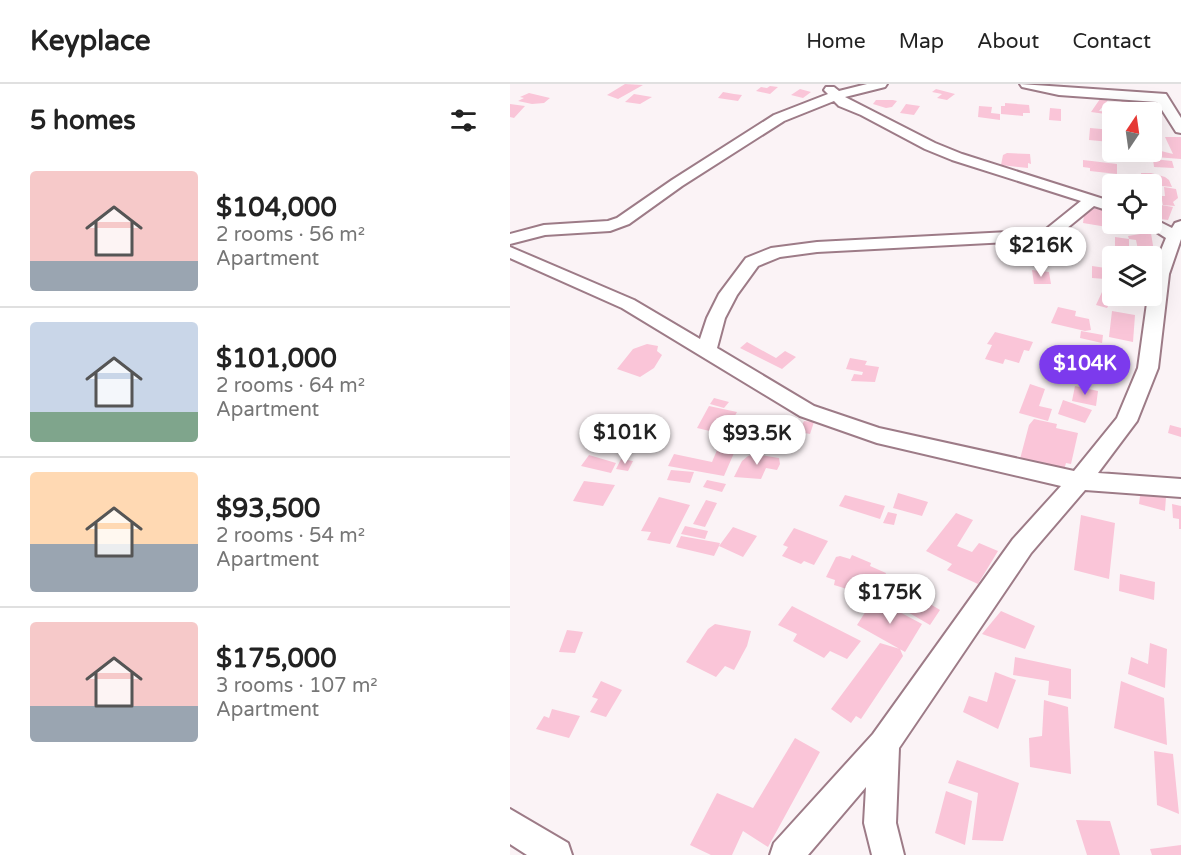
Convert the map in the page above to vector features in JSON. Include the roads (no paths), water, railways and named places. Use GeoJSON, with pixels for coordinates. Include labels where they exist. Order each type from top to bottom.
{"type":"FeatureCollection","features":[{"type":"Feature","properties":{"kind":"street"},"geometry":{"type":"LineString","coordinates":[[510,239],[544,230],[603,226],[623,221],[677,183],[779,118],[830,90],[881,84]]}},
{"type":"Feature","properties":{"kind":"street"},"geometry":{"type":"LineString","coordinates":[[1026,84],[1055,87],[1074,94],[1095,92],[1161,99],[1170,109]]}},
{"type":"Feature","properties":{"kind":"street"},"geometry":{"type":"LineString","coordinates":[[1161,84],[1161,96],[1181,129]]}},
{"type":"Feature","properties":{"kind":"street"},"geometry":{"type":"LineString","coordinates":[[830,90],[844,103],[930,146],[957,157],[1102,203]]}},
{"type":"Feature","properties":{"kind":"street"},"geometry":{"type":"LineString","coordinates":[[707,349],[716,318],[728,294],[752,262],[777,252],[817,247],[1049,235],[1093,199]]}},
{"type":"Feature","properties":{"kind":"street"},"geometry":{"type":"LineString","coordinates":[[786,855],[884,744],[1022,546],[1079,482],[1126,421],[1148,368],[1160,274],[1178,231],[1162,226]]}},
{"type":"Feature","properties":{"kind":"street"},"geometry":{"type":"LineString","coordinates":[[510,252],[628,304],[707,349],[807,411],[877,435],[1079,482],[1181,488]]}},
{"type":"Feature","properties":{"kind":"street"},"geometry":{"type":"LineString","coordinates":[[884,744],[880,823],[888,855]]}},
{"type":"Feature","properties":{"kind":"street"},"geometry":{"type":"LineString","coordinates":[[510,825],[556,855]]}}]}
